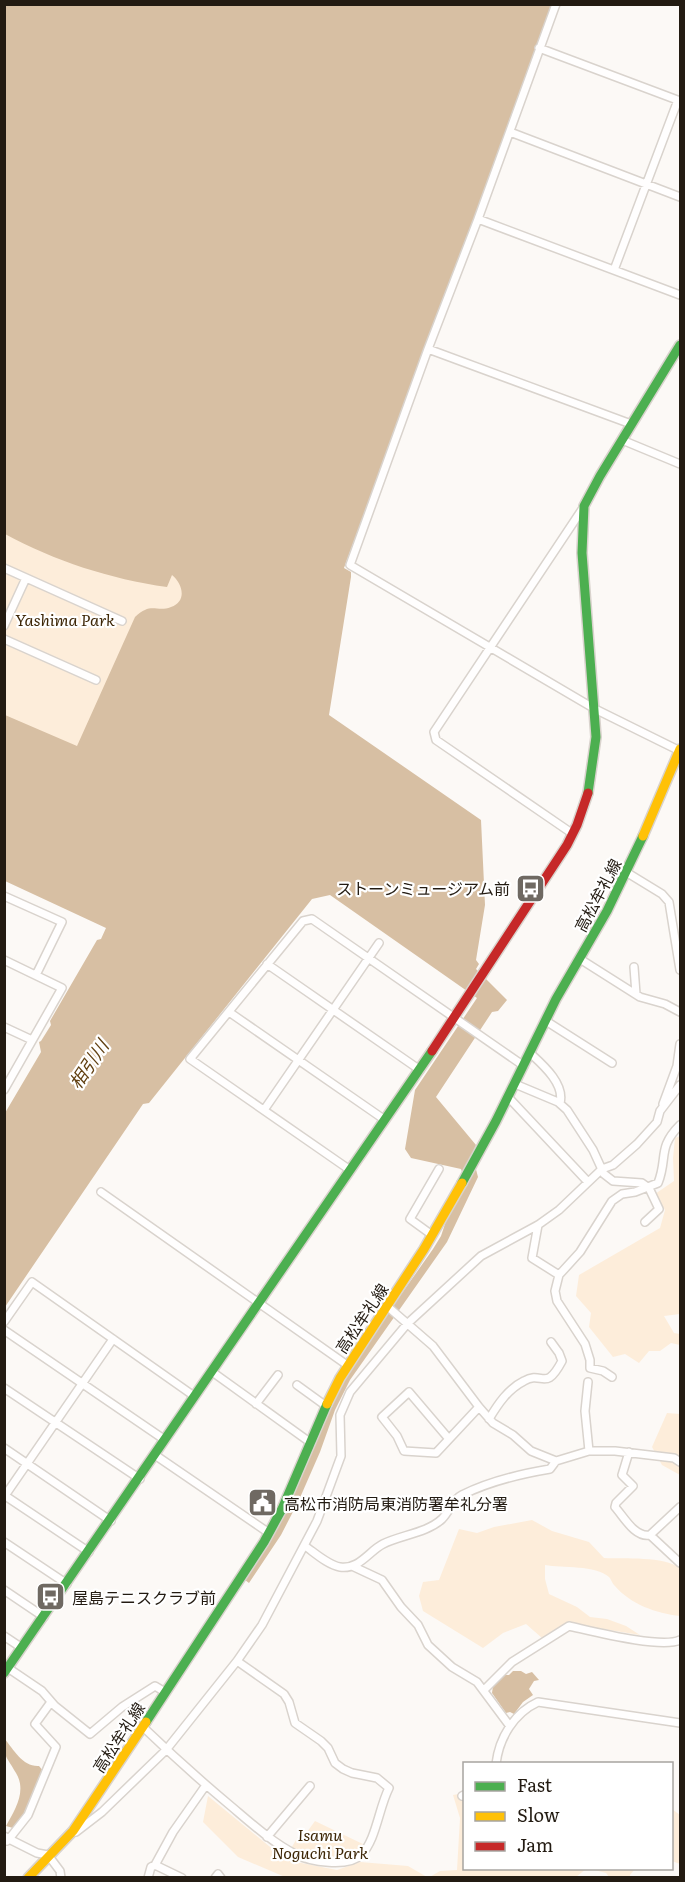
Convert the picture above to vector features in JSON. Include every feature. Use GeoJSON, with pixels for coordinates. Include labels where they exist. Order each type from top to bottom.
{"type":"FeatureCollection","features":[{"type":"Feature","properties":{"kind":"street"},"geometry":{"type":"LineString","coordinates":[[555,4],[350,565],[595,709],[680,750]]}},
{"type":"Feature","properties":{"kind":"street"},"geometry":{"type":"LineString","coordinates":[[539,48],[679,101],[614,270]]}},
{"type":"Feature","properties":{"kind":"street"},"geometry":{"type":"LineString","coordinates":[[510,132],[681,196]]}},
{"type":"Feature","properties":{"kind":"street"},"geometry":{"type":"LineString","coordinates":[[478,219],[681,295]]}},
{"type":"Feature","properties":{"kind":"street"},"geometry":{"type":"LineString","coordinates":[[573,834],[436,740],[434,732],[584,506],[631,424],[680,347]]}},
{"type":"Feature","properties":{"kind":"street"},"geometry":{"type":"LineString","coordinates":[[428,349],[631,424]]}},
{"type":"Feature","properties":{"kind":"street"},"geometry":{"type":"LineString","coordinates":[[622,440],[681,464]]}},
{"type":"Feature","properties":{"kind":"street"},"geometry":{"type":"LineString","coordinates":[[165,1692],[155,1686],[122,1707],[90,1734],[51,1702],[42,1691],[7,1670],[384,1120],[457,1021],[487,968],[573,834],[588,795],[596,737],[582,553],[584,506]]}},
{"type":"Feature","properties":{"kind":"street"},"geometry":{"type":"LineString","coordinates":[[4,568],[122,621]]}},
{"type":"Feature","properties":{"kind":"street"},"geometry":{"type":"LineString","coordinates":[[4,626],[26,578]]}},
{"type":"Feature","properties":{"kind":"street"},"geometry":{"type":"LineString","coordinates":[[4,639],[96,680]]}},
{"type":"Feature","properties":{"kind":"street","name":"高松牟礼線"},"geometry":{"type":"LineString","coordinates":[[28,1878],[88,1811],[269,1533],[347,1365],[432,1235],[515,1084],[626,872],[680,750]]}},
{"type":"Feature","properties":{"kind":"street"},"geometry":{"type":"LineString","coordinates":[[626,872],[662,894],[669,902],[681,970]]}},
{"type":"Feature","properties":{"kind":"street"},"geometry":{"type":"LineString","coordinates":[[4,896],[62,922],[36,975]]}},
{"type":"Feature","properties":{"kind":"street"},"geometry":{"type":"LineString","coordinates":[[350,1170],[190,1059],[303,921],[312,919],[524,1066]]}},
{"type":"Feature","properties":{"kind":"street"},"geometry":{"type":"LineString","coordinates":[[264,1110],[379,943]]}},
{"type":"Feature","properties":{"kind":"street"},"geometry":{"type":"LineString","coordinates":[[580,959],[636,994],[681,1012]]}},
{"type":"Feature","properties":{"kind":"street"},"geometry":{"type":"LineString","coordinates":[[4,960],[62,988],[4,1090]]}},
{"type":"Feature","properties":{"kind":"street"},"geometry":{"type":"LineString","coordinates":[[267,964],[420,1070]]}},
{"type":"Feature","properties":{"kind":"street"},"geometry":{"type":"LineString","coordinates":[[634,967],[636,994]]}},
{"type":"Feature","properties":{"kind":"street"},"geometry":{"type":"LineString","coordinates":[[229,1012],[384,1120]]}},
{"type":"Feature","properties":{"kind":"street"},"geometry":{"type":"LineString","coordinates":[[546,1021],[612,1063]]}},
{"type":"Feature","properties":{"kind":"street"},"geometry":{"type":"LineString","coordinates":[[4,1027],[32,1040]]}},
{"type":"Feature","properties":{"kind":"street"},"geometry":{"type":"LineString","coordinates":[[64,1840],[102,1812],[166,1750],[237,1661],[262,1625],[305,1546],[341,1456],[340,1415],[350,1392],[407,1324],[482,1256],[538,1225],[559,1210],[602,1169],[613,1165],[637,1144],[657,1122],[677,1066],[681,1044]]}},
{"type":"Feature","properties":{"kind":"street"},"geometry":{"type":"LineString","coordinates":[[530,1053],[547,1069],[557,1084],[561,1098],[560,1104]]}},
{"type":"Feature","properties":{"kind":"street"},"geometry":{"type":"LineString","coordinates":[[515,1084],[560,1104],[576,1121],[604,1174],[613,1180],[642,1183],[649,1188],[659,1209],[645,1222]]}},
{"type":"Feature","properties":{"kind":"street"},"geometry":{"type":"LineString","coordinates":[[660,1111],[681,1085]]}},
{"type":"Feature","properties":{"kind":"street"},"geometry":{"type":"LineString","coordinates":[[508,1097],[588,1182]]}},
{"type":"Feature","properties":{"kind":"street"},"geometry":{"type":"LineString","coordinates":[[612,1377],[603,1371],[590,1368],[585,1344],[557,1301],[555,1291],[559,1275],[580,1252],[612,1201],[622,1194],[649,1188],[658,1183],[662,1173],[662,1155],[668,1139],[681,1125]]}},
{"type":"Feature","properties":{"kind":"street"},"geometry":{"type":"LineString","coordinates":[[432,1235],[410,1219],[439,1169]]}},
{"type":"Feature","properties":{"kind":"street"},"geometry":{"type":"LineString","coordinates":[[101,1192],[347,1365]]}},
{"type":"Feature","properties":{"kind":"street"},"geometry":{"type":"LineString","coordinates":[[538,1225],[532,1258],[559,1275]]}},
{"type":"Feature","properties":{"kind":"street"},"geometry":{"type":"LineString","coordinates":[[4,1322],[32,1282],[194,1396]]}},
{"type":"Feature","properties":{"kind":"street"},"geometry":{"type":"LineString","coordinates":[[387,1306],[433,1346],[489,1419],[513,1435],[531,1451],[556,1461],[589,1452],[615,1450],[678,1459]]}},
{"type":"Feature","properties":{"kind":"street"},"geometry":{"type":"LineString","coordinates":[[4,1330],[165,1440]]}},
{"type":"Feature","properties":{"kind":"street"},"geometry":{"type":"LineString","coordinates":[[89,1552],[5,1495],[113,1340]]}},
{"type":"Feature","properties":{"kind":"street"},"geometry":{"type":"LineString","coordinates":[[489,1419],[503,1398],[525,1379],[549,1379],[554,1376],[562,1362],[551,1342]]}},
{"type":"Feature","properties":{"kind":"street"},"geometry":{"type":"LineString","coordinates":[[211,1371],[312,1443]]}},
{"type":"Feature","properties":{"kind":"street"},"geometry":{"type":"LineString","coordinates":[[256,1404],[278,1375]]}},
{"type":"Feature","properties":{"kind":"street"},"geometry":{"type":"LineString","coordinates":[[588,1382],[585,1412],[589,1452]]}},
{"type":"Feature","properties":{"kind":"street"},"geometry":{"type":"LineString","coordinates":[[297,1385],[326,1406]]}},
{"type":"Feature","properties":{"kind":"street"},"geometry":{"type":"LineString","coordinates":[[4,1388],[140,1479]]}},
{"type":"Feature","properties":{"kind":"street"},"geometry":{"type":"LineString","coordinates":[[449,1439],[409,1392],[382,1417],[397,1436],[404,1451],[436,1453],[479,1407]]}},
{"type":"Feature","properties":{"kind":"street"},"geometry":{"type":"LineString","coordinates":[[4,1448],[111,1521]]}},
{"type":"Feature","properties":{"kind":"street"},"geometry":{"type":"LineString","coordinates":[[629,1452],[622,1475],[633,1486],[616,1503],[615,1508],[637,1532],[644,1536],[650,1535],[681,1507]]}},
{"type":"Feature","properties":{"kind":"street"},"geometry":{"type":"LineString","coordinates":[[155,1455],[269,1533]]}},
{"type":"Feature","properties":{"kind":"street"},"geometry":{"type":"LineString","coordinates":[[305,1546],[329,1562],[341,1567],[352,1566],[365,1559],[381,1545],[442,1519],[454,1500],[460,1496],[501,1479],[550,1469],[556,1461]]}},
{"type":"Feature","properties":{"kind":"street"},"geometry":{"type":"LineString","coordinates":[[650,1535],[681,1563]]}},
{"type":"Feature","properties":{"kind":"street"},"geometry":{"type":"LineString","coordinates":[[4,1542],[67,1584]]}},
{"type":"Feature","properties":{"kind":"street"},"geometry":{"type":"LineString","coordinates":[[352,1566],[382,1581],[418,1625],[428,1645],[452,1667],[468,1675],[484,1690],[509,1725]]}},
{"type":"Feature","properties":{"kind":"street"},"geometry":{"type":"LineString","coordinates":[[4,1590],[44,1617]]}},
{"type":"Feature","properties":{"kind":"street"},"geometry":{"type":"LineString","coordinates":[[484,1690],[512,1662],[569,1626],[627,1638],[664,1642],[681,1640]]}},
{"type":"Feature","properties":{"kind":"street"},"geometry":{"type":"LineString","coordinates":[[4,1636],[22,1648]]}},
{"type":"Feature","properties":{"kind":"street"},"geometry":{"type":"LineString","coordinates":[[143,1727],[166,1750],[267,1837],[297,1855],[311,1860],[342,1863],[353,1861],[362,1855],[368,1846],[382,1801],[389,1788],[377,1778],[352,1773],[335,1763],[328,1748],[321,1741],[295,1724],[289,1702],[284,1694],[237,1661]]}},
{"type":"Feature","properties":{"kind":"street"},"geometry":{"type":"LineString","coordinates":[[51,1702],[35,1724],[56,1747],[28,1815],[6,1839],[48,1856],[60,1870],[61,1878]]}},
{"type":"Feature","properties":{"kind":"street"},"geometry":{"type":"LineString","coordinates":[[496,1762],[499,1747],[509,1725],[538,1702],[681,1723]]}},
{"type":"Feature","properties":{"kind":"street"},"geometry":{"type":"LineString","coordinates":[[148,1878],[151,1867],[155,1865],[173,1832],[206,1785]]}},
{"type":"Feature","properties":{"kind":"street"},"geometry":{"type":"LineString","coordinates":[[267,1837],[309,1786]]}},
{"type":"Feature","properties":{"kind":"street"},"geometry":{"type":"LineString","coordinates":[[155,1865],[182,1878]]}},
{"type":"Feature","properties":{"kind":"street"},"geometry":{"type":"LineString","coordinates":[[215,1878],[218,1874],[221,1878]]}},
{"type":"Feature","properties":{"kind":"green space","name":"Yashima Park"},"geometry":{"type":"Polygon","coordinates":[[[4,526],[172,573],[183,585],[182,599],[77,748],[5,716],[4,526]]]}},
{"type":"Feature","properties":{"kind":"green space"},"geometry":{"type":"Polygon","coordinates":[[[680,1136],[680,1314],[664,1316],[674,1333],[680,1334],[680,1345],[671,1343],[660,1351],[649,1351],[639,1363],[625,1354],[613,1357],[589,1327],[591,1313],[576,1296],[579,1275],[660,1228],[665,1210],[655,1194],[674,1181],[675,1138],[680,1136]]]}},
{"type":"Feature","properties":{"kind":"green space"},"geometry":{"type":"Polygon","coordinates":[[[667,1413],[680,1414],[680,1475],[662,1465],[652,1447],[667,1413]]]}},
{"type":"Feature","properties":{"kind":"green space"},"geometry":{"type":"Polygon","coordinates":[[[532,1520],[552,1531],[589,1542],[604,1558],[654,1560],[680,1568],[680,1616],[662,1613],[636,1603],[621,1592],[609,1577],[596,1570],[545,1565],[545,1579],[549,1594],[577,1607],[590,1617],[607,1619],[626,1626],[640,1635],[566,1623],[542,1638],[526,1624],[503,1633],[483,1648],[423,1611],[419,1596],[423,1582],[439,1580],[459,1529],[477,1533],[494,1527],[532,1520]]]}},
{"type":"Feature","properties":{"kind":"green space"},"geometry":{"type":"Polygon","coordinates":[[[463,1793],[463,1870],[585,1870],[576,1877],[428,1878],[440,1871],[457,1870],[460,1818],[453,1795],[463,1793]]]}},
{"type":"Feature","properties":{"kind":"green space"},"geometry":{"type":"Polygon","coordinates":[[[208,1796],[286,1860],[337,1870],[360,1862],[408,1866],[427,1877],[285,1877],[238,1857],[203,1822],[208,1796]]]}},
{"type":"Feature","properties":{"kind":"green space"},"geometry":{"type":"Polygon","coordinates":[[[673,1810],[680,1815],[680,1864],[673,1861],[673,1810]]]}},
{"type":"Feature","properties":{"kind":"green space","name":"Isamu Noguchi Park"},"geometry":{"type":"Polygon","coordinates":[[[315,1821],[367,1846],[353,1861],[311,1860],[290,1850],[302,1830],[307,1832],[315,1821]]]}},
{"type":"Feature","properties":{"kind":"green space"},"geometry":{"type":"Polygon","coordinates":[[[595,1870],[634,1870],[630,1878],[609,1877],[606,1873],[595,1870]]]}},
{"type":"Feature","properties":{"kind":"water","name":"相引川"},"geometry":{"type":"Polygon","coordinates":[[[5,5],[554,5],[344,568],[351,572],[351,577],[329,715],[481,820],[485,905],[476,960],[479,964],[476,969],[507,1000],[498,1011],[492,1012],[436,1097],[476,1145],[472,1154],[478,1177],[447,1242],[350,1380],[335,1410],[299,1500],[281,1535],[249,1583],[245,1580],[337,1392],[433,1249],[441,1236],[449,1212],[466,1183],[461,1169],[411,1158],[405,1149],[415,1090],[477,998],[330,895],[312,899],[149,1103],[143,1104],[5,1307],[5,1113],[41,1052],[39,1042],[51,1025],[50,1021],[106,928],[5,881],[5,715],[77,746],[135,617],[150,608],[171,607],[180,601],[182,592],[172,575],[167,587],[104,574],[43,553],[5,534],[5,5]]]}},
{"type":"Feature","properties":{"kind":"water"},"geometry":{"type":"Polygon","coordinates":[[[513,1671],[526,1674],[532,1672],[539,1680],[534,1681],[529,1689],[533,1695],[523,1702],[514,1714],[506,1713],[492,1693],[493,1686],[513,1671]]]}},
{"type":"Feature","properties":{"kind":"water"},"geometry":{"type":"Polygon","coordinates":[[[4,1738],[24,1761],[33,1766],[39,1766],[44,1772],[27,1811],[13,1828],[6,1826],[13,1814],[20,1787],[19,1780],[6,1754],[4,1738]]]}},
{"type":"Feature","properties":{"kind":"traffic: fast"},"geometry":{"type":"LineString","coordinates":[[588,793],[596,737],[582,553],[584,506],[680,345]]}},
{"type":"Feature","properties":{"kind":"traffic: fast"},"geometry":{"type":"LineString","coordinates":[[462,1183],[496,1121],[556,999],[607,911],[643,836]]}},
{"type":"Feature","properties":{"kind":"traffic: fast"},"geometry":{"type":"LineString","coordinates":[[4,1673],[432,1051]]}},
{"type":"Feature","properties":{"kind":"traffic: fast"},"geometry":{"type":"LineString","coordinates":[[146,1722],[264,1542],[282,1509],[327,1404]]}},
{"type":"Feature","properties":{"kind":"traffic: slow"},"geometry":{"type":"LineString","coordinates":[[643,836],[680,749]]}},
{"type":"Feature","properties":{"kind":"traffic: slow"},"geometry":{"type":"LineString","coordinates":[[327,1404],[340,1378],[424,1249],[462,1183]]}},
{"type":"Feature","properties":{"kind":"traffic: slow"},"geometry":{"type":"LineString","coordinates":[[28,1878],[73,1831],[146,1722]]}},
{"type":"Feature","properties":{"kind":"traffic: jam"},"geometry":{"type":"LineString","coordinates":[[432,1051],[567,845],[588,793]]}},
{"type":"Feature","properties":{"kind":"place","name":"ストーンミュージアム前"},"geometry":{"type":"Point","coordinates":[531,888]}},
{"type":"Feature","properties":{"kind":"place","name":"高松市消防局東消防署牟礼分署"},"geometry":{"type":"Point","coordinates":[263,1503]}},
{"type":"Feature","properties":{"kind":"place","name":"屋島テニスクラブ前"},"geometry":{"type":"Point","coordinates":[51,1597]}}]}
